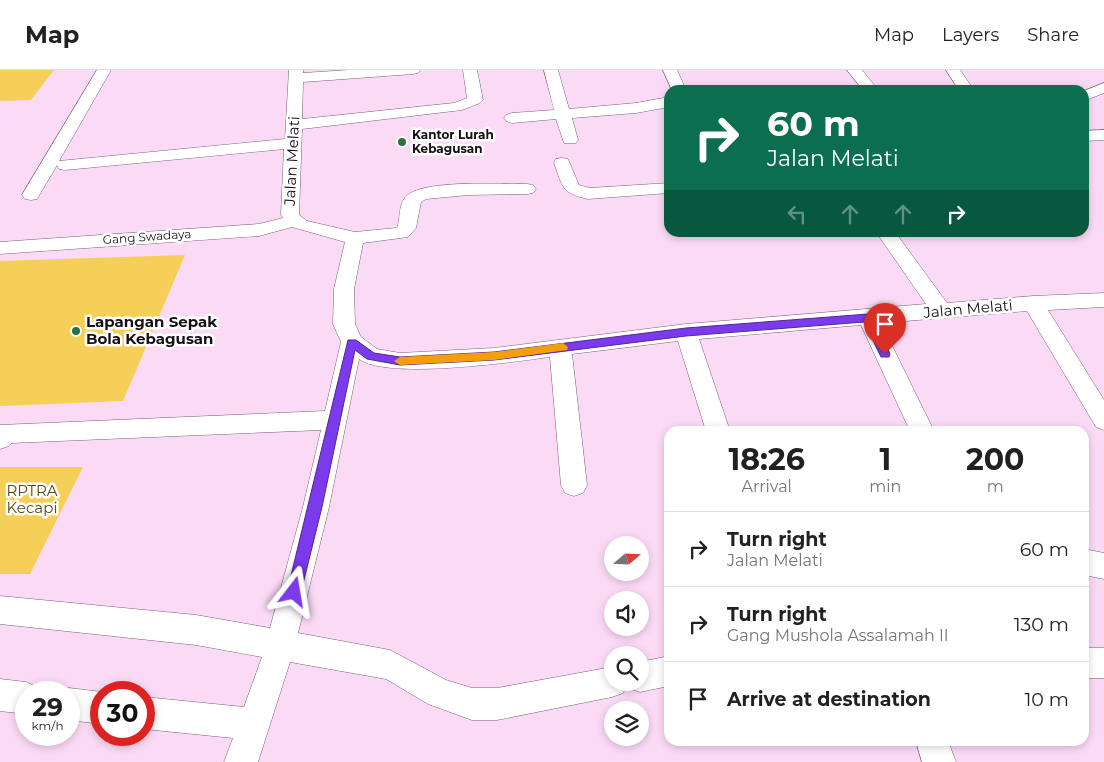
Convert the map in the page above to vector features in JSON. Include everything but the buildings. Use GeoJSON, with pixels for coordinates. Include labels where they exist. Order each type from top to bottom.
{"type":"FeatureCollection","features":[{"type":"Feature","properties":{"kind":"street"},"geometry":{"type":"LineString","coordinates":[[31,195],[104,70]]}},
{"type":"Feature","properties":{"kind":"street"},"geometry":{"type":"LineString","coordinates":[[296,74],[413,70]]}},
{"type":"Feature","properties":{"kind":"street"},"geometry":{"type":"LineString","coordinates":[[65,166],[293,134],[457,107],[475,100],[470,70]]}},
{"type":"Feature","properties":{"kind":"street"},"geometry":{"type":"LineString","coordinates":[[551,70],[570,140]]}},
{"type":"Feature","properties":{"kind":"street"},"geometry":{"type":"LineString","coordinates":[[670,70],[677,85]]}},
{"type":"Feature","properties":{"kind":"street"},"geometry":{"type":"LineString","coordinates":[[854,70],[867,85]]}},
{"type":"Feature","properties":{"kind":"street"},"geometry":{"type":"LineString","coordinates":[[953,70],[963,85]]}},
{"type":"Feature","properties":{"kind":"street","name":"Jalan Melati"},"geometry":{"type":"LineString","coordinates":[[296,74],[289,208],[294,221],[310,228],[355,238],[400,233],[407,228],[411,204],[415,198],[424,194],[527,189]]}},
{"type":"Feature","properties":{"kind":"street"},"geometry":{"type":"LineString","coordinates":[[1089,94],[1104,87]]}},
{"type":"Feature","properties":{"kind":"street"},"geometry":{"type":"LineString","coordinates":[[512,118],[636,108],[664,103]]}},
{"type":"Feature","properties":{"kind":"street"},"geometry":{"type":"LineString","coordinates":[[1089,136],[1104,134]]}},
{"type":"Feature","properties":{"kind":"street"},"geometry":{"type":"LineString","coordinates":[[562,163],[572,188],[588,194],[664,188]]}},
{"type":"Feature","properties":{"kind":"street","name":"Gang Swadaya"},"geometry":{"type":"LineString","coordinates":[[0,248],[259,230],[294,221]]}},
{"type":"Feature","properties":{"kind":"street"},"geometry":{"type":"LineString","coordinates":[[889,237],[942,312]]}},
{"type":"Feature","properties":{"kind":"street"},"geometry":{"type":"LineString","coordinates":[[241,762],[282,644],[352,342],[344,324],[344,289],[355,238]]}},
{"type":"Feature","properties":{"kind":"street","name":"Jalan Melati"},"geometry":{"type":"LineString","coordinates":[[352,342],[371,356],[400,361],[494,356],[686,332],[1033,303],[1104,300]]}},
{"type":"Feature","properties":{"kind":"street"},"geometry":{"type":"LineString","coordinates":[[1033,303],[1104,420]]}},
{"type":"Feature","properties":{"kind":"street"},"geometry":{"type":"LineString","coordinates":[[868,318],[920,426]]}},
{"type":"Feature","properties":{"kind":"street"},"geometry":{"type":"LineString","coordinates":[[686,332],[716,426]]}},
{"type":"Feature","properties":{"kind":"street"},"geometry":{"type":"LineString","coordinates":[[560,347],[574,485]]}},
{"type":"Feature","properties":{"kind":"street"},"geometry":{"type":"LineString","coordinates":[[2,435],[335,420]]}},
{"type":"Feature","properties":{"kind":"street"},"geometry":{"type":"LineString","coordinates":[[1089,563],[1104,566]]}},
{"type":"Feature","properties":{"kind":"street"},"geometry":{"type":"LineString","coordinates":[[0,610],[196,630],[390,665],[439,693],[472,704],[497,704],[604,684]]}},
{"type":"Feature","properties":{"kind":"street"},"geometry":{"type":"LineString","coordinates":[[1089,663],[1104,663]]}},
{"type":"Feature","properties":{"kind":"street"},"geometry":{"type":"LineString","coordinates":[[649,675],[664,672]]}},
{"type":"Feature","properties":{"kind":"street"},"geometry":{"type":"LineString","coordinates":[[0,695],[15,697]]}},
{"type":"Feature","properties":{"kind":"street"},"geometry":{"type":"LineString","coordinates":[[155,714],[254,724]]}},
{"type":"Feature","properties":{"kind":"street"},"geometry":{"type":"LineString","coordinates":[[934,746],[939,762]]}},
{"type":"Feature","properties":{"kind":"green space"},"geometry":{"type":"Polygon","coordinates":[[[0,70],[54,70],[31,100],[0,101],[0,70]]]}},
{"type":"Feature","properties":{"kind":"green space","name":"Lapangan Sepak Bola Kebagusan"},"geometry":{"type":"Polygon","coordinates":[[[185,255],[123,401],[0,406],[0,261],[185,255]]]}},
{"type":"Feature","properties":{"kind":"green space","name":"RPTRA Kecapi"},"geometry":{"type":"Polygon","coordinates":[[[0,467],[83,467],[30,574],[0,574],[0,467]]]}},
{"type":"Feature","properties":{"kind":"slow traffic"},"geometry":{"type":"LineString","coordinates":[[400,361],[494,356],[563,347]]}},
{"type":"Feature","properties":{"kind":"place","name":"Kantor Lurah Kebagusan"},"geometry":{"type":"Point","coordinates":[402,142]}},
{"type":"Feature","properties":{"kind":"place","name":"Lapangan Sepak Bola Kebagusan"},"geometry":{"type":"Point","coordinates":[76,331]}},
{"type":"Feature","properties":{"kind":"route"},"geometry":{"type":"LineString","coordinates":[[294,592],[316,507],[352,342],[371,356],[400,361],[494,356],[686,332],[868,318],[885,354]]}}]}
